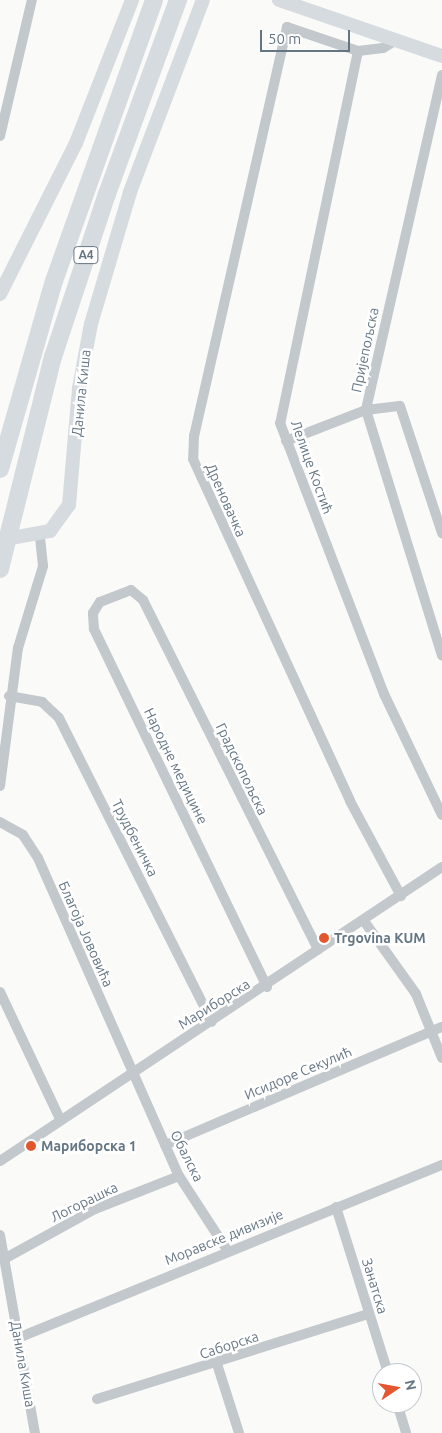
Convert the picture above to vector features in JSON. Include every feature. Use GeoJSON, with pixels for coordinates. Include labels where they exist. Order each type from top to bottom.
{"type":"FeatureCollection","features":[{"type":"Feature","properties":{"kind":"highway","name":"A4"},"geometry":{"type":"LineString","coordinates":[[0,469],[54,281],[154,0]]}},
{"type":"Feature","properties":{"kind":"highway","name":"A4"},"geometry":{"type":"LineString","coordinates":[[0,566],[10,516],[80,271],[178,0]]}},
{"type":"Feature","properties":{"kind":"street"},"geometry":{"type":"LineString","coordinates":[[0,136],[32,0]]}},
{"type":"Feature","properties":{"kind":"street"},"geometry":{"type":"LineString","coordinates":[[0,294],[76,143],[132,0]]}},
{"type":"Feature","properties":{"kind":"street"},"geometry":{"type":"LineString","coordinates":[[279,0],[442,56]]}},
{"type":"Feature","properties":{"kind":"street","name":"Данила Киша"},"geometry":{"type":"LineString","coordinates":[[40,536],[57,526],[69,505],[79,388],[90,324],[130,192],[202,2]]}},
{"type":"Feature","properties":{"kind":"street","name":"Дреновачка"},"geometry":{"type":"LineString","coordinates":[[358,51],[287,27],[194,436],[194,459],[346,792],[401,896]]}},
{"type":"Feature","properties":{"kind":"street"},"geometry":{"type":"LineString","coordinates":[[358,51],[383,48],[396,40]]}},
{"type":"Feature","properties":{"kind":"street","name":"Лелице Костић"},"geometry":{"type":"LineString","coordinates":[[358,51],[281,404],[286,441],[384,694],[442,815]]}},
{"type":"Feature","properties":{"kind":"street","name":"Пријепољска"},"geometry":{"type":"LineString","coordinates":[[442,75],[366,410],[442,656]]}},
{"type":"Feature","properties":{"kind":"street"},"geometry":{"type":"LineString","coordinates":[[286,441],[366,410],[393,404],[404,414],[442,534]]}},
{"type":"Feature","properties":{"kind":"street"},"geometry":{"type":"LineString","coordinates":[[0,540],[40,536],[43,566],[18,648],[9,696],[0,786]]}},
{"type":"Feature","properties":{"kind":"street","name":"Народне медицине"},"geometry":{"type":"LineString","coordinates":[[143,600],[131,590],[108,598],[96,608],[92,624],[267,987]]}},
{"type":"Feature","properties":{"kind":"street","name":"Градскопољска"},"geometry":{"type":"LineString","coordinates":[[143,600],[318,950]]}},
{"type":"Feature","properties":{"kind":"street","name":"Трудбеничка"},"geometry":{"type":"LineString","coordinates":[[9,696],[42,702],[59,718],[212,1022]]}},
{"type":"Feature","properties":{"kind":"street","name":"Благоја Јововића"},"geometry":{"type":"LineString","coordinates":[[0,822],[23,835],[38,858],[131,1070]]}},
{"type":"Feature","properties":{"kind":"street","name":"Мариборска"},"geometry":{"type":"LineString","coordinates":[[0,1161],[131,1070],[267,987],[318,950],[442,867]]}},
{"type":"Feature","properties":{"kind":"street"},"geometry":{"type":"LineString","coordinates":[[364,920],[438,1029],[442,1058]]}},
{"type":"Feature","properties":{"kind":"street"},"geometry":{"type":"LineString","coordinates":[[0,992],[60,1119]]}},
{"type":"Feature","properties":{"kind":"street","name":"Исидоре Секулић"},"geometry":{"type":"LineString","coordinates":[[165,1145],[438,1029]]}},
{"type":"Feature","properties":{"kind":"street","name":"Обалска"},"geometry":{"type":"LineString","coordinates":[[131,1070],[179,1176],[227,1250]]}},
{"type":"Feature","properties":{"kind":"street","name":"Моравске дивизије"},"geometry":{"type":"LineString","coordinates":[[18,1338],[227,1250],[442,1165]]}},
{"type":"Feature","properties":{"kind":"street","name":"Логорашка"},"geometry":{"type":"LineString","coordinates":[[4,1259],[96,1209],[179,1176]]}},
{"type":"Feature","properties":{"kind":"street","name":"Занатска"},"geometry":{"type":"LineString","coordinates":[[336,1207],[385,1363]]}},
{"type":"Feature","properties":{"kind":"street","name":"Данила Киша"},"geometry":{"type":"LineString","coordinates":[[0,1236],[35,1433]]}},
{"type":"Feature","properties":{"kind":"street","name":"Саборска"},"geometry":{"type":"LineString","coordinates":[[97,1399],[217,1364],[370,1314]]}},
{"type":"Feature","properties":{"kind":"street"},"geometry":{"type":"LineString","coordinates":[[217,1364],[239,1433]]}},
{"type":"Feature","properties":{"kind":"street"},"geometry":{"type":"LineString","coordinates":[[400,1413],[406,1433]]}},
{"type":"Feature","properties":{"kind":"place","name":"Trgovina KUM"},"geometry":{"type":"Point","coordinates":[324,938]}},
{"type":"Feature","properties":{"kind":"place","name":"Мариборска 1"},"geometry":{"type":"Point","coordinates":[31,1146]}}]}
